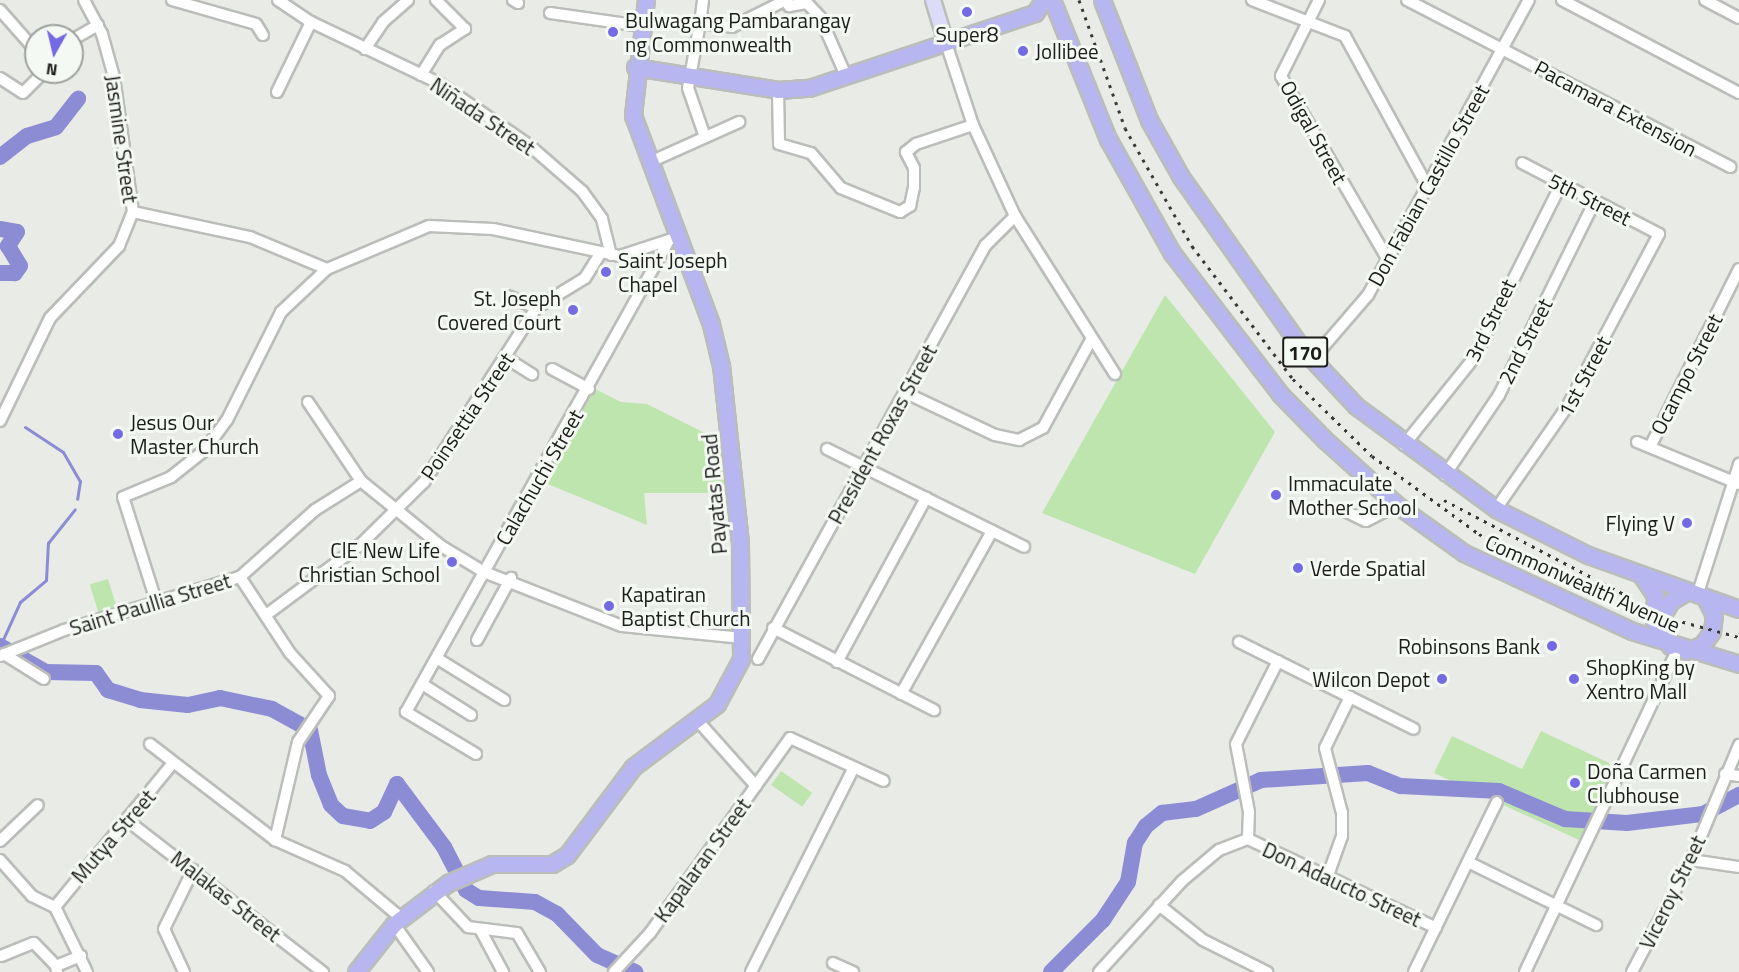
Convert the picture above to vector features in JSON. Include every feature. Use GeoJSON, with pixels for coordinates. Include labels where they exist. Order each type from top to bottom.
{"type":"FeatureCollection","features":[{"type":"Feature","properties":{"kind":"main road","name":"Payatas Road"},"geometry":{"type":"LineString","coordinates":[[356,972],[397,921],[434,891],[448,883],[470,871],[492,864],[559,861],[633,767],[698,721],[733,680],[742,638],[740,543],[723,375],[711,324],[674,239],[633,115],[635,67],[646,0]]}},
{"type":"Feature","properties":{"kind":"main road"},"geometry":{"type":"LineString","coordinates":[[635,67],[778,90],[809,88],[1035,12],[1043,0]]}},
{"type":"Feature","properties":{"kind":"main road","name":"Commonwealth Avenue"},"geometry":{"type":"LineString","coordinates":[[1052,0],[1107,139],[1172,253],[1280,394],[1397,505],[1464,553],[1512,579],[1644,635],[1678,648],[1739,664]]}},
{"type":"Feature","properties":{"kind":"main road","name":"Commonwealth Avenue"},"geometry":{"type":"LineString","coordinates":[[1101,0],[1149,120],[1181,177],[1312,360],[1356,406],[1404,445],[1496,509],[1642,576],[1739,609]]}},
{"type":"Feature","properties":{"kind":"main road"},"geometry":{"type":"LineString","coordinates":[[1642,576],[1657,603],[1644,635]]}},
{"type":"Feature","properties":{"kind":"main road"},"geometry":{"type":"LineString","coordinates":[[1697,595],[1714,615],[1712,631],[1702,645],[1678,648],[1662,631],[1663,615],[1671,601],[1697,595]]}},
{"type":"Feature","properties":{"kind":"street","name":"Jasmine Street"},"geometry":{"type":"LineString","coordinates":[[0,421],[50,318],[120,246],[133,212],[114,76],[98,25],[84,0]]}},
{"type":"Feature","properties":{"kind":"street"},"geometry":{"type":"LineString","coordinates":[[172,0],[256,24],[263,35]]}},
{"type":"Feature","properties":{"kind":"street","name":"Niñada Street"},"geometry":{"type":"LineString","coordinates":[[278,0],[310,22],[421,75],[510,131],[582,190],[602,219],[606,255]]}},
{"type":"Feature","properties":{"kind":"street"},"geometry":{"type":"LineString","coordinates":[[364,49],[383,22],[408,0]]}},
{"type":"Feature","properties":{"kind":"street"},"geometry":{"type":"LineString","coordinates":[[421,75],[440,45],[465,29],[436,0]]}},
{"type":"Feature","properties":{"kind":"street"},"geometry":{"type":"LineString","coordinates":[[703,0],[689,77],[705,137]]}},
{"type":"Feature","properties":{"kind":"street"},"geometry":{"type":"LineString","coordinates":[[700,23],[739,25],[786,0],[789,6],[807,3],[820,17],[846,76]]}},
{"type":"Feature","properties":{"kind":"street"},"geometry":{"type":"LineString","coordinates":[[933,0],[973,125],[1016,216],[1114,374]]}},
{"type":"Feature","properties":{"kind":"street"},"geometry":{"type":"LineString","coordinates":[[1252,0],[1306,23],[1336,31],[1351,44],[1394,135],[1427,186]]}},
{"type":"Feature","properties":{"kind":"street"},"geometry":{"type":"LineString","coordinates":[[1306,23],[1319,0]]}},
{"type":"Feature","properties":{"kind":"street","name":"Pacamara Extension"},"geometry":{"type":"LineString","coordinates":[[1407,0],[1423,4],[1502,49],[1730,167]]}},
{"type":"Feature","properties":{"kind":"street","name":"Don Fabian Castillo Street"},"geometry":{"type":"LineString","coordinates":[[1312,360],[1360,308],[1530,0]]}},
{"type":"Feature","properties":{"kind":"street"},"geometry":{"type":"LineString","coordinates":[[1562,0],[1739,93]]}},
{"type":"Feature","properties":{"kind":"street"},"geometry":{"type":"LineString","coordinates":[[1705,0],[1739,18]]}},
{"type":"Feature","properties":{"kind":"street"},"geometry":{"type":"LineString","coordinates":[[0,10],[24,37]]}},
{"type":"Feature","properties":{"kind":"street"},"geometry":{"type":"LineString","coordinates":[[550,13],[641,26]]}},
{"type":"Feature","properties":{"kind":"street"},"geometry":{"type":"LineString","coordinates":[[277,93],[310,22]]}},
{"type":"Feature","properties":{"kind":"street","name":"Odigal Street"},"geometry":{"type":"LineString","coordinates":[[1306,23],[1282,80],[1387,258]]}},
{"type":"Feature","properties":{"kind":"street"},"geometry":{"type":"LineString","coordinates":[[84,33],[98,25]]}},
{"type":"Feature","properties":{"kind":"street"},"geometry":{"type":"LineString","coordinates":[[0,78],[23,93],[32,84]]}},
{"type":"Feature","properties":{"kind":"street"},"geometry":{"type":"LineString","coordinates":[[778,90],[779,144],[811,153],[841,188],[900,212],[910,206],[914,187],[914,168],[906,152],[916,144],[973,125]]}},
{"type":"Feature","properties":{"kind":"street"},"geometry":{"type":"LineString","coordinates":[[650,162],[739,122]]}},
{"type":"Feature","properties":{"kind":"street","name":"5th Street"},"geometry":{"type":"LineString","coordinates":[[1522,163],[1659,234]]}},
{"type":"Feature","properties":{"kind":"street","name":"3rd Street"},"geometry":{"type":"LineString","coordinates":[[1404,445],[1473,358],[1561,184]]}},
{"type":"Feature","properties":{"kind":"street","name":"2nd Street"},"geometry":{"type":"LineString","coordinates":[[1445,475],[1499,394],[1595,201]]}},
{"type":"Feature","properties":{"kind":"street"},"geometry":{"type":"LineString","coordinates":[[133,212],[250,237],[327,269]]}},
{"type":"Feature","properties":{"kind":"street","name":"President Roxas Street"},"geometry":{"type":"LineString","coordinates":[[758,659],[773,628],[906,393],[986,245],[1016,216]]}},
{"type":"Feature","properties":{"kind":"street"},"geometry":{"type":"LineString","coordinates":[[157,604],[123,497],[171,477],[212,442],[281,312],[327,269],[422,228],[445,225],[493,228],[606,255],[674,239]]}},
{"type":"Feature","properties":{"kind":"street","name":"1st Street"},"geometry":{"type":"LineString","coordinates":[[1496,509],[1567,407],[1659,234]]}},
{"type":"Feature","properties":{"kind":"street","name":"Calachuchi Street"},"geometry":{"type":"LineString","coordinates":[[476,754],[406,712],[674,239]]}},
{"type":"Feature","properties":{"kind":"street","name":"Poinsettia Street"},"geometry":{"type":"LineString","coordinates":[[266,615],[359,546],[444,456],[536,308],[585,278],[606,255]]}},
{"type":"Feature","properties":{"kind":"street","name":"Ocampo Street"},"geometry":{"type":"LineString","coordinates":[[1650,447],[1739,269]]}},
{"type":"Feature","properties":{"kind":"street"},"geometry":{"type":"LineString","coordinates":[[508,296],[536,308]]}},
{"type":"Feature","properties":{"kind":"street"},"geometry":{"type":"LineString","coordinates":[[906,393],[995,435],[1019,440],[1043,428],[1091,340]]}},
{"type":"Feature","properties":{"kind":"street"},"geometry":{"type":"LineString","coordinates":[[506,358],[532,374]]}},
{"type":"Feature","properties":{"kind":"street"},"geometry":{"type":"LineString","coordinates":[[552,369],[590,389]]}},
{"type":"Feature","properties":{"kind":"street"},"geometry":{"type":"LineString","coordinates":[[308,402],[361,481],[392,509],[484,572],[511,578],[622,626],[742,638]]}},
{"type":"Feature","properties":{"kind":"street"},"geometry":{"type":"LineString","coordinates":[[1637,442],[1735,483]]}},
{"type":"Feature","properties":{"kind":"street"},"geometry":{"type":"LineString","coordinates":[[827,449],[1024,547]]}},
{"type":"Feature","properties":{"kind":"street"},"geometry":{"type":"LineString","coordinates":[[1697,595],[1735,483],[1739,464]]}},
{"type":"Feature","properties":{"kind":"street","name":"Saint Paullia Street"},"geometry":{"type":"LineString","coordinates":[[7,653],[240,577],[315,510],[361,481]]}},
{"type":"Feature","properties":{"kind":"street"},"geometry":{"type":"LineString","coordinates":[[837,662],[926,498]]}},
{"type":"Feature","properties":{"kind":"street"},"geometry":{"type":"LineString","coordinates":[[1343,510],[1366,521],[1397,505]]}},
{"type":"Feature","properties":{"kind":"street"},"geometry":{"type":"LineString","coordinates":[[901,694],[992,531]]}},
{"type":"Feature","properties":{"kind":"street"},"geometry":{"type":"LineString","coordinates":[[240,577],[290,652],[329,696],[308,725],[275,840]]}},
{"type":"Feature","properties":{"kind":"street"},"geometry":{"type":"LineString","coordinates":[[477,640],[511,578]]}},
{"type":"Feature","properties":{"kind":"street"},"geometry":{"type":"LineString","coordinates":[[773,628],[934,711]]}},
{"type":"Feature","properties":{"kind":"street"},"geometry":{"type":"LineString","coordinates":[[1239,642],[1414,729]]}},
{"type":"Feature","properties":{"kind":"street"},"geometry":{"type":"LineString","coordinates":[[1525,972],[1678,648]]}},
{"type":"Feature","properties":{"kind":"street"},"geometry":{"type":"LineString","coordinates":[[7,653],[44,679]]}},
{"type":"Feature","properties":{"kind":"street"},"geometry":{"type":"LineString","coordinates":[[438,659],[504,700]]}},
{"type":"Feature","properties":{"kind":"street"},"geometry":{"type":"LineString","coordinates":[[1100,972],[1159,905],[1219,849],[1248,840],[1238,737],[1278,661]]}},
{"type":"Feature","properties":{"kind":"street"},"geometry":{"type":"LineString","coordinates":[[422,684],[471,715]]}},
{"type":"Feature","properties":{"kind":"street"},"geometry":{"type":"LineString","coordinates":[[1327,878],[1342,837],[1342,813],[1329,774],[1325,748],[1350,697]]}},
{"type":"Feature","properties":{"kind":"street","name":"Kapalaran Street"},"geometry":{"type":"LineString","coordinates":[[617,969],[756,786],[698,721]]}},
{"type":"Feature","properties":{"kind":"street"},"geometry":{"type":"LineString","coordinates":[[756,786],[790,738],[853,769],[884,781]]}},
{"type":"Feature","properties":{"kind":"street"},"geometry":{"type":"LineString","coordinates":[[150,744],[172,765],[275,840],[345,871],[397,921],[428,972]]}},
{"type":"Feature","properties":{"kind":"street","name":"Viceroy Street"},"geometry":{"type":"LineString","coordinates":[[1632,972],[1691,860],[1739,745]]}},
{"type":"Feature","properties":{"kind":"street","name":"Mutya Street"},"geometry":{"type":"LineString","coordinates":[[55,907],[172,765]]}},
{"type":"Feature","properties":{"kind":"street"},"geometry":{"type":"LineString","coordinates":[[751,972],[853,769]]}},
{"type":"Feature","properties":{"kind":"street"},"geometry":{"type":"LineString","coordinates":[[1725,774],[1739,776]]}},
{"type":"Feature","properties":{"kind":"street"},"geometry":{"type":"LineString","coordinates":[[1414,972],[1497,802]]}},
{"type":"Feature","properties":{"kind":"street"},"geometry":{"type":"LineString","coordinates":[[0,841],[38,805]]}},
{"type":"Feature","properties":{"kind":"street","name":"Malakas Street"},"geometry":{"type":"LineString","coordinates":[[128,820],[323,972]]}},
{"type":"Feature","properties":{"kind":"street","name":"Don Adaucto Street"},"geometry":{"type":"LineString","coordinates":[[1248,840],[1436,928]]}},
{"type":"Feature","properties":{"kind":"street"},"geometry":{"type":"LineString","coordinates":[[0,860],[32,896],[55,907],[87,972]]}},
{"type":"Feature","properties":{"kind":"street"},"geometry":{"type":"LineString","coordinates":[[1691,860],[1739,867]]}},
{"type":"Feature","properties":{"kind":"street"},"geometry":{"type":"LineString","coordinates":[[1468,862],[1596,925]]}},
{"type":"Feature","properties":{"kind":"street"},"geometry":{"type":"LineString","coordinates":[[184,972],[164,929],[193,870]]}},
{"type":"Feature","properties":{"kind":"street"},"geometry":{"type":"LineString","coordinates":[[434,891],[468,927],[481,931],[516,933],[540,972]]}},
{"type":"Feature","properties":{"kind":"street"},"geometry":{"type":"LineString","coordinates":[[1159,905],[1203,940],[1267,972]]}},
{"type":"Feature","properties":{"kind":"street"},"geometry":{"type":"LineString","coordinates":[[481,931],[503,972]]}},
{"type":"Feature","properties":{"kind":"street"},"geometry":{"type":"LineString","coordinates":[[0,956],[34,943],[57,969],[81,956]]}},
{"type":"Feature","properties":{"kind":"street"},"geometry":{"type":"LineString","coordinates":[[833,963],[853,972]]}},
{"type":"Feature","properties":{"kind":"green space"},"geometry":{"type":"Polygon","coordinates":[[[1165,295],[1275,432],[1195,574],[1042,513],[1165,295]]]}},
{"type":"Feature","properties":{"kind":"green space"},"geometry":{"type":"Polygon","coordinates":[[[595,389],[621,402],[647,404],[721,441],[727,493],[644,493],[647,525],[543,482],[595,389]]]}},
{"type":"Feature","properties":{"kind":"green space"},"geometry":{"type":"Polygon","coordinates":[[[108,579],[118,612],[100,617],[90,585],[108,579]]]}},
{"type":"Feature","properties":{"kind":"green space"},"geometry":{"type":"Polygon","coordinates":[[[1541,731],[1609,763],[1612,771],[1579,840],[1434,773],[1452,736],[1522,769],[1541,731]]]}},
{"type":"Feature","properties":{"kind":"green space"},"geometry":{"type":"Polygon","coordinates":[[[781,771],[812,793],[802,807],[771,785],[781,771]]]}},
{"type":"Feature","properties":{"kind":"waterway"},"geometry":{"type":"LineString","coordinates":[[0,157],[27,136],[56,127],[78,99]]}},
{"type":"Feature","properties":{"kind":"waterway"},"geometry":{"type":"LineString","coordinates":[[0,229],[17,232],[8,246],[20,266],[15,273],[0,273]]}},
{"type":"Feature","properties":{"kind":"waterway"},"geometry":{"type":"LineString","coordinates":[[25,427],[63,452],[80,481],[77,499]]}},
{"type":"Feature","properties":{"kind":"waterway"},"geometry":{"type":"LineString","coordinates":[[0,646],[20,602],[46,580],[48,543],[75,509]]}},
{"type":"Feature","properties":{"kind":"waterway"},"geometry":{"type":"LineString","coordinates":[[0,646],[46,672],[96,673],[108,690],[140,700],[188,705],[220,698],[272,709],[310,730],[319,775],[331,805],[343,816],[370,821],[384,812],[397,784],[444,847],[466,890],[479,898],[535,902],[557,914],[597,955],[635,972]]}},
{"type":"Feature","properties":{"kind":"waterway"},"geometry":{"type":"LineString","coordinates":[[1051,972],[1103,920],[1128,882],[1135,843],[1146,826],[1162,813],[1196,809],[1261,780],[1368,773],[1401,786],[1499,791],[1565,819],[1627,823],[1703,814],[1739,795]]}},
{"type":"Feature","properties":{"kind":"railway"},"geometry":{"type":"LineString","coordinates":[[1079,0],[1125,128],[1192,246],[1293,379],[1372,456],[1479,534],[1530,562],[1639,610],[1739,637]]}},
{"type":"Feature","properties":{"kind":"railway"},"geometry":{"type":"LineString","coordinates":[[1444,500],[1635,600]]}},
{"type":"Feature","properties":{"kind":"place","name":"Super8"},"geometry":{"type":"Point","coordinates":[967,12]}},
{"type":"Feature","properties":{"kind":"place","name":"Bulwagang Pambarangay ng Commonwealth"},"geometry":{"type":"Point","coordinates":[613,32]}},
{"type":"Feature","properties":{"kind":"place","name":"Jollibee"},"geometry":{"type":"Point","coordinates":[1023,51]}},
{"type":"Feature","properties":{"kind":"place","name":"Saint Joseph Chapel"},"geometry":{"type":"Point","coordinates":[606,272]}},
{"type":"Feature","properties":{"kind":"place","name":"St. Joseph Covered Court"},"geometry":{"type":"Point","coordinates":[573,310]}},
{"type":"Feature","properties":{"kind":"place","name":"Jesus Our Master Church"},"geometry":{"type":"Point","coordinates":[118,434]}},
{"type":"Feature","properties":{"kind":"place","name":"Immaculate Mother School"},"geometry":{"type":"Point","coordinates":[1276,495]}},
{"type":"Feature","properties":{"kind":"place","name":"Flying V"},"geometry":{"type":"Point","coordinates":[1687,523]}},
{"type":"Feature","properties":{"kind":"place","name":"ClE New Life Christian School"},"geometry":{"type":"Point","coordinates":[452,562]}},
{"type":"Feature","properties":{"kind":"place","name":"Verde Spatial"},"geometry":{"type":"Point","coordinates":[1298,568]}},
{"type":"Feature","properties":{"kind":"place","name":"Kapatiran Baptist Church"},"geometry":{"type":"Point","coordinates":[609,606]}},
{"type":"Feature","properties":{"kind":"place","name":"Robinsons Bank"},"geometry":{"type":"Point","coordinates":[1552,646]}},
{"type":"Feature","properties":{"kind":"place","name":"Wilcon Depot"},"geometry":{"type":"Point","coordinates":[1442,679]}},
{"type":"Feature","properties":{"kind":"place","name":"ShopKing by Xentro Mall"},"geometry":{"type":"Point","coordinates":[1574,679]}},
{"type":"Feature","properties":{"kind":"place","name":"Doña Carmen Clubhouse"},"geometry":{"type":"Point","coordinates":[1575,783]}}]}
